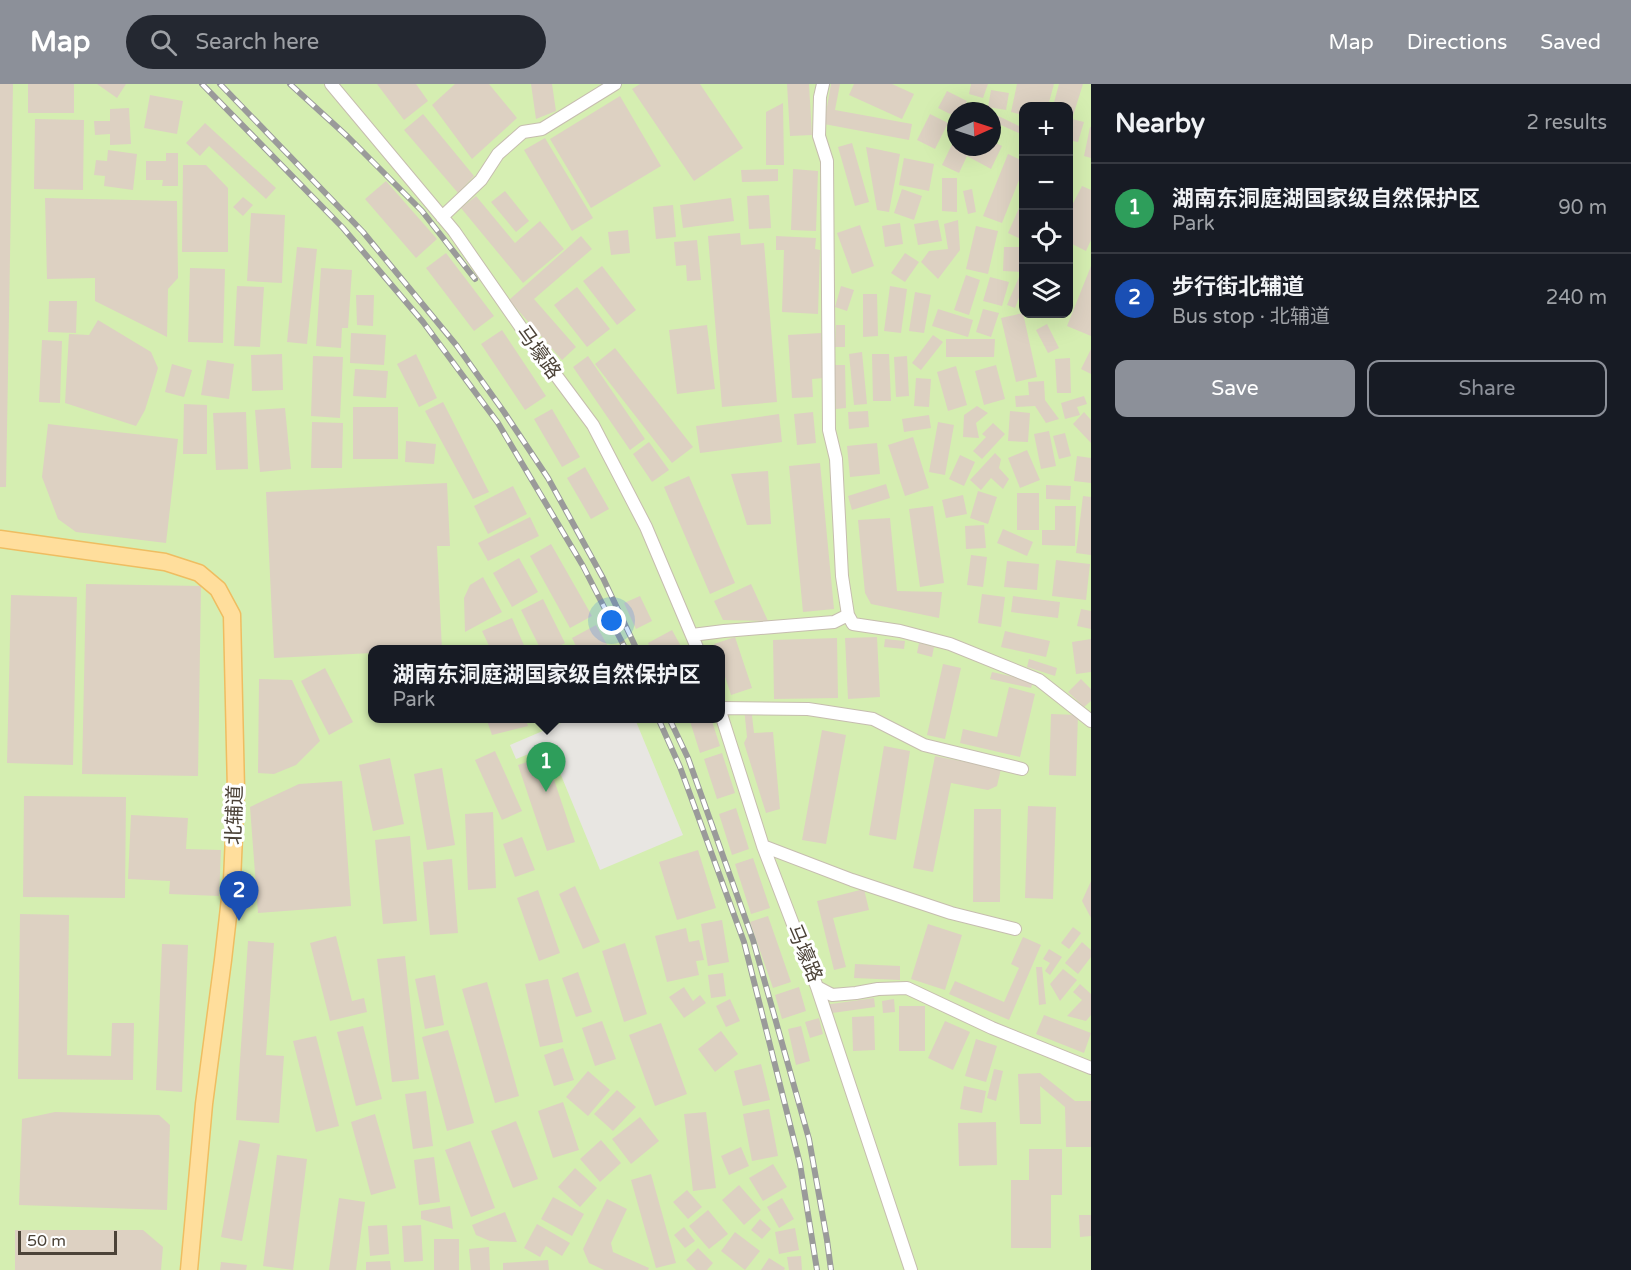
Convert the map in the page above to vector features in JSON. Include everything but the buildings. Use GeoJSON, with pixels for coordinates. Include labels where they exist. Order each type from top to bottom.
{"type":"FeatureCollection","features":[{"type":"Feature","properties":{"kind":"main road","name":"北辅道"},"geometry":{"type":"LineString","coordinates":[[0,539],[165,562],[199,573],[218,589],[232,615],[236,790],[232,881],[204,1104],[189,1270]]}},
{"type":"Feature","properties":{"kind":"street","name":"马壕路"},"geometry":{"type":"LineString","coordinates":[[332,84],[454,231],[529,339],[593,425],[646,528],[696,645]]}},
{"type":"Feature","properties":{"kind":"street"},"geometry":{"type":"LineString","coordinates":[[442,217],[481,180],[498,154],[523,132],[542,129],[615,84]]}},
{"type":"Feature","properties":{"kind":"street"},"geometry":{"type":"LineString","coordinates":[[823,84],[820,97],[819,136],[827,161],[829,430],[836,459],[842,576],[848,615],[853,624],[900,631],[950,644],[1039,680],[1091,722]]}},
{"type":"Feature","properties":{"kind":"street"},"geometry":{"type":"LineString","coordinates":[[692,635],[834,622],[848,615]]}},
{"type":"Feature","properties":{"kind":"street"},"geometry":{"type":"LineString","coordinates":[[725,709],[808,709],[873,719],[924,745],[1022,769]]}},
{"type":"Feature","properties":{"kind":"street","name":"马壕路"},"geometry":{"type":"LineString","coordinates":[[724,723],[763,846],[817,987],[832,995],[907,988],[1011,1036],[1091,1068]]}},
{"type":"Feature","properties":{"kind":"street"},"geometry":{"type":"LineString","coordinates":[[763,846],[852,880],[951,913],[1014,929]]}},
{"type":"Feature","properties":{"kind":"street"},"geometry":{"type":"LineString","coordinates":[[817,987],[911,1270]]}},
{"type":"Feature","properties":{"kind":"green space"},"geometry":{"type":"Polygon","coordinates":[[[0,84],[1091,84],[1091,1270],[0,1270],[0,84]]]}},
{"type":"Feature","properties":{"kind":"shaded area"},"geometry":{"type":"Polygon","coordinates":[[[561,723],[637,723],[683,835],[600,870],[549,746],[516,759],[510,745],[561,723]]]}},
{"type":"Feature","properties":{"kind":"railway"},"geometry":{"type":"LineString","coordinates":[[202,84],[343,228],[423,322],[498,423],[583,566],[623,645]]}},
{"type":"Feature","properties":{"kind":"railway"},"geometry":{"type":"LineString","coordinates":[[220,84],[363,232],[457,346],[548,478],[603,578],[635,645]]}},
{"type":"Feature","properties":{"kind":"railway"},"geometry":{"type":"LineString","coordinates":[[290,84],[348,137],[422,211],[475,279]]}},
{"type":"Feature","properties":{"kind":"railway"},"geometry":{"type":"LineString","coordinates":[[660,723],[680,767],[744,942],[800,1164],[817,1270]]}},
{"type":"Feature","properties":{"kind":"railway"},"geometry":{"type":"LineString","coordinates":[[671,723],[688,758],[753,940],[809,1139],[831,1270]]}},
{"type":"Feature","properties":{"kind":"place","name":"湖南东洞庭湖国家级自然保护区"},"geometry":{"type":"Point","coordinates":[546,792]}},
{"type":"Feature","properties":{"kind":"place","name":"步行街北辅道"},"geometry":{"type":"Point","coordinates":[239,921]}}]}
